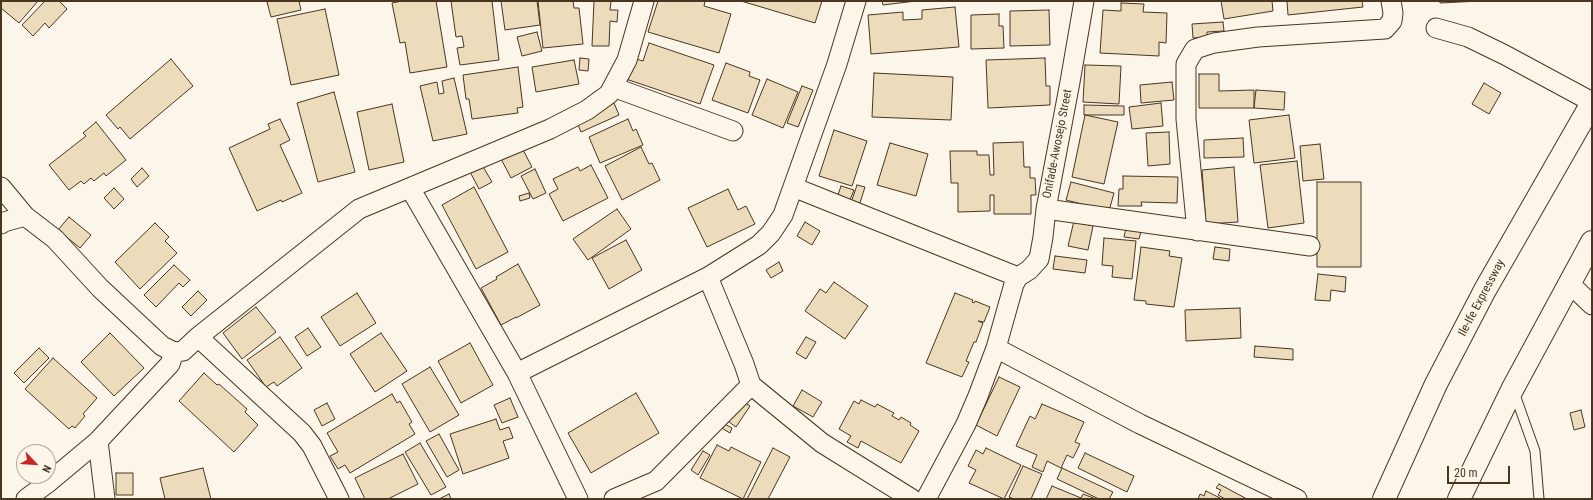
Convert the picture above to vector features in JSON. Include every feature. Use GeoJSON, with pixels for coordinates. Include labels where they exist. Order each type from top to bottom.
{"type":"FeatureCollection","features":[{"type":"Feature","properties":{"kind":"highway","name":"Ile-Ife Expressway"},"geometry":{"type":"LineString","coordinates":[[1384,499],[1436,384],[1493,277],[1592,102]]}},
{"type":"Feature","properties":{"kind":"highway"},"geometry":{"type":"LineString","coordinates":[[1459,499],[1513,388],[1592,242]]}},
{"type":"Feature","properties":{"kind":"street"},"geometry":{"type":"LineString","coordinates":[[1,187],[25,216],[55,239],[100,288],[162,346],[174,352],[183,351],[198,336],[359,209],[550,130],[586,110],[609,94],[627,60],[644,1]]}},
{"type":"Feature","properties":{"kind":"street"},"geometry":{"type":"LineString","coordinates":[[517,374],[708,277],[759,245],[771,233],[783,215],[836,64],[856,1]]}},
{"type":"Feature","properties":{"kind":"street","name":"Onifade-Awosejo Street"},"geometry":{"type":"LineString","coordinates":[[1018,277],[1029,270],[1039,259],[1046,210],[1084,1]]}},
{"type":"Feature","properties":{"kind":"street"},"geometry":{"type":"LineString","coordinates":[[1197,231],[1186,111],[1186,64],[1195,49],[1214,43],[1258,37],[1385,28],[1392,21],[1393,13],[1391,1]]}},
{"type":"Feature","properties":{"kind":"street"},"geometry":{"type":"LineString","coordinates":[[1436,28],[1468,37],[1505,55],[1592,102]]}},
{"type":"Feature","properties":{"kind":"street"},"geometry":{"type":"LineString","coordinates":[[613,87],[733,131]]}},
{"type":"Feature","properties":{"kind":"street"},"geometry":{"type":"LineString","coordinates":[[793,187],[1018,277],[1014,284],[996,348],[966,424],[926,499]]}},
{"type":"Feature","properties":{"kind":"street"},"geometry":{"type":"LineString","coordinates":[[410,188],[517,374],[578,499]]}},
{"type":"Feature","properties":{"kind":"street"},"geometry":{"type":"LineString","coordinates":[[1046,210],[1119,218],[1197,231],[1310,246]]}},
{"type":"Feature","properties":{"kind":"street"},"geometry":{"type":"LineString","coordinates":[[1,224],[25,216]]}},
{"type":"Feature","properties":{"kind":"street"},"geometry":{"type":"LineString","coordinates":[[708,277],[744,364],[750,385],[822,443],[912,499]]}},
{"type":"Feature","properties":{"kind":"street"},"geometry":{"type":"LineString","coordinates":[[1569,283],[1592,305]]}},
{"type":"Feature","properties":{"kind":"street"},"geometry":{"type":"LineString","coordinates":[[198,336],[302,433],[312,446],[339,499]]}},
{"type":"Feature","properties":{"kind":"street"},"geometry":{"type":"LineString","coordinates":[[996,348],[1140,424],[1297,499]]}},
{"type":"Feature","properties":{"kind":"street"},"geometry":{"type":"LineString","coordinates":[[26,499],[98,441],[170,364],[174,352]]}},
{"type":"Feature","properties":{"kind":"street"},"geometry":{"type":"LineString","coordinates":[[614,499],[649,493],[656,481],[750,385]]}},
{"type":"Feature","properties":{"kind":"street"},"geometry":{"type":"LineString","coordinates":[[98,441],[104,499]]}},
{"type":"Feature","properties":{"kind":"lane"},"geometry":{"type":"LineString","coordinates":[[1513,388],[1536,451],[1539,499]]}},
{"type":"Feature","properties":{"kind":"building"},"geometry":{"type":"Polygon","coordinates":[[[1,1],[38,1],[19,23],[1,8],[1,1]]]}},
{"type":"Feature","properties":{"kind":"building"},"geometry":{"type":"Polygon","coordinates":[[[45,1],[59,1],[67,9],[49,28],[45,23],[33,36],[22,25],[45,1]]]}},
{"type":"Feature","properties":{"kind":"building"},"geometry":{"type":"Polygon","coordinates":[[[299,1],[301,10],[271,17],[267,2],[299,1]]]}},
{"type":"Feature","properties":{"kind":"building"},"geometry":{"type":"Polygon","coordinates":[[[402,1],[436,1],[447,67],[410,73],[405,42],[400,43],[392,3],[402,1]]]}},
{"type":"Feature","properties":{"kind":"building"},"geometry":{"type":"Polygon","coordinates":[[[451,1],[492,1],[499,60],[460,65],[457,48],[464,47],[462,36],[456,37],[451,1]]]}},
{"type":"Feature","properties":{"kind":"building"},"geometry":{"type":"Polygon","coordinates":[[[501,1],[537,1],[540,25],[505,30],[501,1]]]}},
{"type":"Feature","properties":{"kind":"building"},"geometry":{"type":"Polygon","coordinates":[[[538,1],[573,1],[574,8],[579,8],[583,44],[543,48],[538,1]]]}},
{"type":"Feature","properties":{"kind":"building"},"geometry":{"type":"Polygon","coordinates":[[[594,1],[611,1],[610,10],[618,10],[617,22],[610,21],[609,46],[592,46],[594,1]]]}},
{"type":"Feature","properties":{"kind":"building"},"geometry":{"type":"Polygon","coordinates":[[[658,1],[705,1],[704,6],[731,14],[719,53],[648,32],[658,1]]]}},
{"type":"Feature","properties":{"kind":"building"},"geometry":{"type":"Polygon","coordinates":[[[741,1],[822,1],[815,23],[741,1]]]}},
{"type":"Feature","properties":{"kind":"building"},"geometry":{"type":"Polygon","coordinates":[[[882,1],[916,1],[883,5],[882,1]]]}},
{"type":"Feature","properties":{"kind":"building"},"geometry":{"type":"Polygon","coordinates":[[[1221,1],[1272,1],[1273,11],[1224,19],[1221,1]]]}},
{"type":"Feature","properties":{"kind":"building"},"geometry":{"type":"Polygon","coordinates":[[[1287,1],[1362,1],[1363,7],[1288,15],[1287,1]]]}},
{"type":"Feature","properties":{"kind":"building"},"geometry":{"type":"Polygon","coordinates":[[[1440,1],[1480,1],[1440,3],[1440,1]]]}},
{"type":"Feature","properties":{"kind":"building"},"geometry":{"type":"Polygon","coordinates":[[[1121,3],[1144,4],[1143,12],[1167,13],[1166,43],[1159,42],[1159,56],[1100,53],[1103,10],[1121,11],[1121,3]]]}},
{"type":"Feature","properties":{"kind":"building"},"geometry":{"type":"Polygon","coordinates":[[[955,7],[959,47],[871,54],[868,15],[903,12],[903,20],[922,19],[922,10],[955,7]]]}},
{"type":"Feature","properties":{"kind":"building"},"geometry":{"type":"Polygon","coordinates":[[[325,9],[339,75],[291,85],[277,19],[325,9]]]}},
{"type":"Feature","properties":{"kind":"building"},"geometry":{"type":"Polygon","coordinates":[[[1049,10],[1050,45],[1010,46],[1010,11],[1049,10]]]}},
{"type":"Feature","properties":{"kind":"building"},"geometry":{"type":"Polygon","coordinates":[[[999,14],[999,26],[1003,26],[1004,48],[971,49],[971,15],[999,14]]]}},
{"type":"Feature","properties":{"kind":"building"},"geometry":{"type":"Polygon","coordinates":[[[1223,22],[1224,31],[1207,32],[1207,37],[1193,38],[1192,24],[1223,22]]]}},
{"type":"Feature","properties":{"kind":"building"},"geometry":{"type":"Polygon","coordinates":[[[537,32],[542,51],[522,56],[517,37],[537,32]]]}},
{"type":"Feature","properties":{"kind":"building"},"geometry":{"type":"Polygon","coordinates":[[[649,43],[714,65],[700,104],[626,79],[633,58],[643,61],[649,43]]]}},
{"type":"Feature","properties":{"kind":"building"},"geometry":{"type":"Polygon","coordinates":[[[580,58],[589,59],[588,71],[579,70],[580,58]]]}},
{"type":"Feature","properties":{"kind":"building"},"geometry":{"type":"Polygon","coordinates":[[[1045,58],[1046,86],[1050,86],[1050,105],[988,108],[986,60],[1045,58]]]}},
{"type":"Feature","properties":{"kind":"building"},"geometry":{"type":"Polygon","coordinates":[[[171,59],[193,86],[130,139],[120,127],[118,129],[106,115],[171,59]]]}},
{"type":"Feature","properties":{"kind":"building"},"geometry":{"type":"Polygon","coordinates":[[[574,60],[579,84],[536,92],[532,67],[574,60]]]}},
{"type":"Feature","properties":{"kind":"building"},"geometry":{"type":"Polygon","coordinates":[[[726,63],[750,72],[749,76],[760,80],[748,113],[712,100],[726,63]]]}},
{"type":"Feature","properties":{"kind":"building"},"geometry":{"type":"Polygon","coordinates":[[[1085,65],[1121,66],[1119,104],[1083,102],[1085,65]]]}},
{"type":"Feature","properties":{"kind":"building"},"geometry":{"type":"Polygon","coordinates":[[[518,67],[523,107],[517,108],[518,113],[472,119],[469,99],[466,99],[463,75],[518,67]]]}},
{"type":"Feature","properties":{"kind":"building"},"geometry":{"type":"Polygon","coordinates":[[[874,73],[953,77],[951,120],[872,117],[874,73]]]}},
{"type":"Feature","properties":{"kind":"building"},"geometry":{"type":"Polygon","coordinates":[[[1199,74],[1219,74],[1219,91],[1254,90],[1254,108],[1199,108],[1199,74]]]}},
{"type":"Feature","properties":{"kind":"building"},"geometry":{"type":"Polygon","coordinates":[[[454,78],[467,134],[433,141],[420,86],[437,82],[439,94],[444,93],[442,81],[454,78]]]}},
{"type":"Feature","properties":{"kind":"building"},"geometry":{"type":"Polygon","coordinates":[[[767,79],[798,92],[783,128],[752,115],[767,79]]]}},
{"type":"Feature","properties":{"kind":"building"},"geometry":{"type":"Polygon","coordinates":[[[1172,82],[1174,100],[1141,103],[1140,85],[1172,82]]]}},
{"type":"Feature","properties":{"kind":"building"},"geometry":{"type":"Polygon","coordinates":[[[1484,83],[1501,93],[1489,114],[1472,104],[1484,83]]]}},
{"type":"Feature","properties":{"kind":"building"},"geometry":{"type":"Polygon","coordinates":[[[802,86],[813,90],[798,127],[787,123],[802,86]]]}},
{"type":"Feature","properties":{"kind":"building"},"geometry":{"type":"Polygon","coordinates":[[[1256,90],[1285,92],[1284,110],[1254,108],[1256,90]]]}},
{"type":"Feature","properties":{"kind":"building"},"geometry":{"type":"Polygon","coordinates":[[[334,92],[355,172],[318,182],[297,103],[334,92]]]}},
{"type":"Feature","properties":{"kind":"building"},"geometry":{"type":"Polygon","coordinates":[[[614,103],[619,115],[581,132],[576,120],[614,103]]]}},
{"type":"Feature","properties":{"kind":"building"},"geometry":{"type":"Polygon","coordinates":[[[1161,103],[1163,126],[1132,129],[1129,107],[1161,103]]]}},
{"type":"Feature","properties":{"kind":"building"},"geometry":{"type":"Polygon","coordinates":[[[392,104],[404,162],[369,170],[357,112],[392,104]]]}},
{"type":"Feature","properties":{"kind":"building"},"geometry":{"type":"Polygon","coordinates":[[[1084,105],[1124,106],[1124,115],[1084,115],[1084,105]]]}},
{"type":"Feature","properties":{"kind":"building"},"geometry":{"type":"Polygon","coordinates":[[[1085,115],[1118,122],[1104,184],[1072,177],[1085,115]]]}},
{"type":"Feature","properties":{"kind":"building"},"geometry":{"type":"Polygon","coordinates":[[[1289,115],[1295,158],[1254,163],[1249,120],[1289,115]]]}},
{"type":"Feature","properties":{"kind":"building"},"geometry":{"type":"Polygon","coordinates":[[[280,119],[290,140],[280,145],[302,193],[282,202],[281,200],[257,211],[229,148],[270,129],[268,124],[280,119]]]}},
{"type":"Feature","properties":{"kind":"building"},"geometry":{"type":"Polygon","coordinates":[[[628,119],[633,131],[636,129],[643,145],[600,163],[589,137],[628,119]]]}},
{"type":"Feature","properties":{"kind":"building"},"geometry":{"type":"Polygon","coordinates":[[[96,122],[126,160],[106,176],[104,173],[94,181],[91,178],[84,184],[81,181],[69,190],[49,165],[86,136],[83,133],[96,122]]]}},
{"type":"Feature","properties":{"kind":"building"},"geometry":{"type":"Polygon","coordinates":[[[834,130],[867,141],[852,186],[819,176],[834,130]]]}},
{"type":"Feature","properties":{"kind":"building"},"geometry":{"type":"Polygon","coordinates":[[[1169,132],[1170,164],[1148,166],[1146,133],[1169,132]]]}},
{"type":"Feature","properties":{"kind":"building"},"geometry":{"type":"Polygon","coordinates":[[[1243,138],[1244,157],[1204,158],[1204,140],[1243,138]]]}},
{"type":"Feature","properties":{"kind":"building"},"geometry":{"type":"Polygon","coordinates":[[[1023,142],[1024,167],[1030,167],[1030,178],[1035,178],[1036,195],[1031,195],[1031,214],[994,214],[994,195],[990,195],[990,211],[958,212],[958,183],[951,183],[950,151],[977,151],[977,155],[989,155],[990,175],[994,175],[993,143],[1023,142]]]}},
{"type":"Feature","properties":{"kind":"building"},"geometry":{"type":"Polygon","coordinates":[[[890,143],[928,154],[916,196],[877,185],[890,143]]]}},
{"type":"Feature","properties":{"kind":"building"},"geometry":{"type":"Polygon","coordinates":[[[1320,144],[1324,179],[1303,181],[1300,146],[1320,144]]]}},
{"type":"Feature","properties":{"kind":"building"},"geometry":{"type":"Polygon","coordinates":[[[521,146],[532,167],[511,178],[500,157],[521,146]]]}},
{"type":"Feature","properties":{"kind":"building"},"geometry":{"type":"Polygon","coordinates":[[[641,147],[649,164],[652,163],[660,180],[622,200],[605,166],[641,147]]]}},
{"type":"Feature","properties":{"kind":"building"},"geometry":{"type":"Polygon","coordinates":[[[1297,161],[1304,223],[1268,228],[1260,165],[1297,161]]]}},
{"type":"Feature","properties":{"kind":"building"},"geometry":{"type":"Polygon","coordinates":[[[481,163],[492,182],[479,189],[469,170],[481,163]]]}},
{"type":"Feature","properties":{"kind":"building"},"geometry":{"type":"Polygon","coordinates":[[[591,165],[608,198],[563,221],[549,194],[558,189],[553,179],[578,167],[580,171],[591,165]]]}},
{"type":"Feature","properties":{"kind":"building"},"geometry":{"type":"Polygon","coordinates":[[[1234,167],[1238,222],[1206,224],[1202,170],[1234,167]]]}},
{"type":"Feature","properties":{"kind":"building"},"geometry":{"type":"Polygon","coordinates":[[[142,168],[149,176],[137,187],[131,179],[142,168]]]}},
{"type":"Feature","properties":{"kind":"building"},"geometry":{"type":"Polygon","coordinates":[[[535,169],[546,193],[533,199],[521,176],[535,169]]]}},
{"type":"Feature","properties":{"kind":"building"},"geometry":{"type":"Polygon","coordinates":[[[1123,176],[1178,177],[1177,203],[1141,202],[1142,206],[1118,206],[1119,189],[1123,189],[1123,176]]]}},
{"type":"Feature","properties":{"kind":"building"},"geometry":{"type":"Polygon","coordinates":[[[1071,182],[1114,193],[1109,211],[1066,200],[1071,182]]]}},
{"type":"Feature","properties":{"kind":"building"},"geometry":{"type":"Polygon","coordinates":[[[1317,182],[1361,182],[1361,267],[1317,267],[1317,182]]]}},
{"type":"Feature","properties":{"kind":"building"},"geometry":{"type":"Polygon","coordinates":[[[857,185],[865,187],[859,206],[851,203],[857,185]]]}},
{"type":"Feature","properties":{"kind":"building"},"geometry":{"type":"Polygon","coordinates":[[[841,186],[854,190],[848,205],[836,201],[841,186]]]}},
{"type":"Feature","properties":{"kind":"building"},"geometry":{"type":"Polygon","coordinates":[[[474,187],[508,252],[476,269],[442,205],[474,187]]]}},
{"type":"Feature","properties":{"kind":"building"},"geometry":{"type":"Polygon","coordinates":[[[114,188],[124,199],[114,209],[104,198],[114,188]]]}},
{"type":"Feature","properties":{"kind":"building"},"geometry":{"type":"Polygon","coordinates":[[[728,189],[738,210],[746,206],[755,224],[707,247],[688,208],[728,189]]]}},
{"type":"Feature","properties":{"kind":"building"},"geometry":{"type":"Polygon","coordinates":[[[529,193],[530,198],[520,201],[519,196],[529,193]]]}},
{"type":"Feature","properties":{"kind":"building"},"geometry":{"type":"Polygon","coordinates":[[[617,209],[631,229],[588,260],[573,239],[617,209]]]}},
{"type":"Feature","properties":{"kind":"building"},"geometry":{"type":"Polygon","coordinates":[[[69,217],[91,235],[80,248],[58,230],[69,217]]]}},
{"type":"Feature","properties":{"kind":"building"},"geometry":{"type":"Polygon","coordinates":[[[1074,221],[1093,226],[1088,250],[1068,246],[1074,221]]]}},
{"type":"Feature","properties":{"kind":"building"},"geometry":{"type":"Polygon","coordinates":[[[805,222],[820,231],[812,245],[797,236],[805,222]]]}},
{"type":"Feature","properties":{"kind":"building"},"geometry":{"type":"Polygon","coordinates":[[[155,223],[169,237],[165,241],[177,253],[140,289],[115,262],[155,223]]]}},
{"type":"Feature","properties":{"kind":"building"},"geometry":{"type":"Polygon","coordinates":[[[1127,224],[1142,227],[1139,239],[1124,237],[1127,224]]]}},
{"type":"Feature","properties":{"kind":"building"},"geometry":{"type":"Polygon","coordinates":[[[1104,238],[1136,241],[1132,279],[1112,277],[1113,266],[1102,265],[1104,238]]]}},
{"type":"Feature","properties":{"kind":"building"},"geometry":{"type":"Polygon","coordinates":[[[626,240],[642,270],[609,289],[592,258],[626,240]]]}},
{"type":"Feature","properties":{"kind":"building"},"geometry":{"type":"Polygon","coordinates":[[[1141,247],[1170,251],[1169,256],[1182,258],[1174,307],[1146,304],[1146,301],[1134,300],[1141,247]]]}},
{"type":"Feature","properties":{"kind":"building"},"geometry":{"type":"Polygon","coordinates":[[[1215,247],[1230,249],[1229,261],[1213,259],[1215,247]]]}},
{"type":"Feature","properties":{"kind":"building"},"geometry":{"type":"Polygon","coordinates":[[[1055,256],[1087,260],[1085,273],[1053,269],[1055,256]]]}},
{"type":"Feature","properties":{"kind":"building"},"geometry":{"type":"Polygon","coordinates":[[[779,262],[783,271],[771,278],[766,270],[779,262]]]}},
{"type":"Feature","properties":{"kind":"building"},"geometry":{"type":"Polygon","coordinates":[[[518,264],[540,305],[501,325],[481,288],[518,264]]]}},
{"type":"Feature","properties":{"kind":"building"},"geometry":{"type":"Polygon","coordinates":[[[174,265],[190,280],[183,287],[179,283],[156,307],[144,295],[174,265]]]}},
{"type":"Feature","properties":{"kind":"building"},"geometry":{"type":"Polygon","coordinates":[[[1318,274],[1346,277],[1345,292],[1331,290],[1330,301],[1315,300],[1318,274]]]}},
{"type":"Feature","properties":{"kind":"building"},"geometry":{"type":"Polygon","coordinates":[[[834,282],[868,306],[845,339],[805,311],[820,289],[826,293],[834,282]]]}},
{"type":"Feature","properties":{"kind":"building"},"geometry":{"type":"Polygon","coordinates":[[[198,291],[207,300],[191,316],[182,307],[198,291]]]}},
{"type":"Feature","properties":{"kind":"building"},"geometry":{"type":"Polygon","coordinates":[[[357,293],[376,323],[340,346],[321,317],[357,293]]]}},
{"type":"Feature","properties":{"kind":"building"},"geometry":{"type":"Polygon","coordinates":[[[955,293],[973,300],[972,302],[974,303],[975,301],[990,307],[984,322],[978,321],[983,323],[976,342],[974,342],[966,361],[969,362],[962,377],[926,363],[955,293]]]}},
{"type":"Feature","properties":{"kind":"building"},"geometry":{"type":"Polygon","coordinates":[[[256,307],[276,332],[242,359],[223,333],[256,307]]]}},
{"type":"Feature","properties":{"kind":"building"},"geometry":{"type":"Polygon","coordinates":[[[1240,308],[1241,338],[1186,341],[1185,310],[1240,308]]]}},
{"type":"Feature","properties":{"kind":"building"},"geometry":{"type":"Polygon","coordinates":[[[308,328],[321,347],[307,356],[295,337],[308,328]]]}},
{"type":"Feature","properties":{"kind":"building"},"geometry":{"type":"Polygon","coordinates":[[[110,333],[144,368],[114,396],[81,362],[110,333]]]}},
{"type":"Feature","properties":{"kind":"building"},"geometry":{"type":"Polygon","coordinates":[[[381,333],[407,371],[375,392],[350,354],[381,333]]]}},
{"type":"Feature","properties":{"kind":"building"},"geometry":{"type":"Polygon","coordinates":[[[280,337],[302,368],[277,386],[274,382],[266,387],[247,360],[280,337]]]}},
{"type":"Feature","properties":{"kind":"building"},"geometry":{"type":"Polygon","coordinates":[[[806,337],[816,342],[806,359],[796,353],[806,337]]]}},
{"type":"Feature","properties":{"kind":"building"},"geometry":{"type":"Polygon","coordinates":[[[470,343],[493,385],[461,403],[438,361],[470,343]]]}},
{"type":"Feature","properties":{"kind":"building"},"geometry":{"type":"Polygon","coordinates":[[[1255,346],[1293,349],[1293,360],[1254,357],[1255,346]]]}},
{"type":"Feature","properties":{"kind":"building"},"geometry":{"type":"Polygon","coordinates":[[[39,348],[49,358],[24,383],[14,373],[39,348]]]}},
{"type":"Feature","properties":{"kind":"building"},"geometry":{"type":"Polygon","coordinates":[[[53,358],[97,398],[83,414],[85,416],[75,428],[72,426],[69,429],[25,389],[53,358]]]}},
{"type":"Feature","properties":{"kind":"building"},"geometry":{"type":"Polygon","coordinates":[[[430,367],[459,415],[430,432],[402,384],[430,367]]]}},
{"type":"Feature","properties":{"kind":"building"},"geometry":{"type":"Polygon","coordinates":[[[204,373],[247,409],[245,412],[258,425],[234,452],[179,401],[204,373]]]}},
{"type":"Feature","properties":{"kind":"building"},"geometry":{"type":"Polygon","coordinates":[[[999,377],[1020,387],[997,436],[976,425],[999,377]]]}},
{"type":"Feature","properties":{"kind":"building"},"geometry":{"type":"Polygon","coordinates":[[[802,390],[822,402],[813,417],[793,406],[802,390]]]}},
{"type":"Feature","properties":{"kind":"building"},"geometry":{"type":"Polygon","coordinates":[[[636,393],[659,433],[591,473],[568,433],[636,393]]]}},
{"type":"Feature","properties":{"kind":"building"},"geometry":{"type":"Polygon","coordinates":[[[392,394],[397,403],[400,401],[412,422],[409,424],[415,434],[350,473],[345,465],[338,469],[330,456],[338,452],[327,433],[392,394]]]}},
{"type":"Feature","properties":{"kind":"building"},"geometry":{"type":"Polygon","coordinates":[[[510,398],[518,417],[502,423],[494,405],[510,398]]]}},
{"type":"Feature","properties":{"kind":"building"},"geometry":{"type":"Polygon","coordinates":[[[739,399],[750,406],[736,427],[725,419],[739,399]]]}},
{"type":"Feature","properties":{"kind":"building"},"geometry":{"type":"Polygon","coordinates":[[[861,400],[875,407],[877,404],[894,413],[892,416],[899,420],[901,417],[911,423],[910,425],[919,431],[901,463],[861,441],[858,448],[847,442],[851,436],[839,429],[854,401],[859,404],[861,400]]]}},
{"type":"Feature","properties":{"kind":"building"},"geometry":{"type":"Polygon","coordinates":[[[327,403],[335,419],[322,426],[314,410],[327,403]]]}},
{"type":"Feature","properties":{"kind":"building"},"geometry":{"type":"Polygon","coordinates":[[[1042,404],[1084,422],[1075,442],[1080,444],[1073,458],[1067,455],[1061,468],[1047,461],[1043,472],[1032,467],[1037,455],[1016,446],[1030,416],[1035,419],[1042,404]]]}},
{"type":"Feature","properties":{"kind":"building"},"geometry":{"type":"Polygon","coordinates":[[[1581,410],[1585,427],[1574,430],[1570,413],[1581,410]]]}},
{"type":"Feature","properties":{"kind":"building"},"geometry":{"type":"Polygon","coordinates":[[[496,419],[500,430],[509,427],[513,438],[503,441],[509,458],[463,474],[450,434],[496,419]]]}},
{"type":"Feature","properties":{"kind":"building"},"geometry":{"type":"Polygon","coordinates":[[[723,423],[732,428],[730,433],[720,427],[723,423]]]}},
{"type":"Feature","properties":{"kind":"building"},"geometry":{"type":"Polygon","coordinates":[[[439,434],[459,470],[447,477],[426,441],[439,434]]]}},
{"type":"Feature","properties":{"kind":"building"},"geometry":{"type":"Polygon","coordinates":[[[420,443],[446,487],[431,495],[405,452],[420,443]]]}},
{"type":"Feature","properties":{"kind":"building"},"geometry":{"type":"Polygon","coordinates":[[[717,445],[729,451],[731,447],[761,462],[743,499],[700,478],[717,445]]]}},
{"type":"Feature","properties":{"kind":"building"},"geometry":{"type":"Polygon","coordinates":[[[773,448],[790,457],[768,499],[747,499],[773,448]]]}},
{"type":"Feature","properties":{"kind":"building"},"geometry":{"type":"Polygon","coordinates":[[[986,448],[1021,465],[1004,499],[969,483],[976,470],[968,466],[976,450],[983,454],[986,448]]]}},
{"type":"Feature","properties":{"kind":"building"},"geometry":{"type":"Polygon","coordinates":[[[703,451],[710,455],[698,475],[691,470],[703,451]]]}},
{"type":"Feature","properties":{"kind":"building"},"geometry":{"type":"Polygon","coordinates":[[[1085,453],[1134,476],[1127,492],[1078,468],[1085,453]]]}},
{"type":"Feature","properties":{"kind":"building"},"geometry":{"type":"Polygon","coordinates":[[[403,454],[418,484],[388,499],[365,499],[355,478],[403,454]]]}},
{"type":"Feature","properties":{"kind":"building"},"geometry":{"type":"Polygon","coordinates":[[[1023,466],[1042,474],[1031,499],[1014,499],[1009,497],[1023,466]]]}},
{"type":"Feature","properties":{"kind":"building"},"geometry":{"type":"Polygon","coordinates":[[[203,468],[211,499],[165,499],[160,478],[203,468]]]}},
{"type":"Feature","properties":{"kind":"building"},"geometry":{"type":"Polygon","coordinates":[[[1062,468],[1113,492],[1109,499],[1099,499],[1057,479],[1062,468]]]}},
{"type":"Feature","properties":{"kind":"building"},"geometry":{"type":"Polygon","coordinates":[[[116,473],[133,473],[133,495],[116,495],[116,473]]]}},
{"type":"Feature","properties":{"kind":"building"},"geometry":{"type":"Polygon","coordinates":[[[1219,484],[1247,499],[1225,499],[1218,495],[1221,490],[1216,488],[1219,484]]]}},
{"type":"Feature","properties":{"kind":"building"},"geometry":{"type":"Polygon","coordinates":[[[1052,486],[1081,498],[1083,494],[1096,499],[1046,499],[1052,486]]]}},
{"type":"Feature","properties":{"kind":"building"},"geometry":{"type":"Polygon","coordinates":[[[1206,491],[1220,499],[1198,499],[1200,494],[1204,496],[1206,491]]]}},
{"type":"Feature","properties":{"kind":"building"},"geometry":{"type":"Polygon","coordinates":[[[449,494],[451,499],[439,499],[449,494]]]}}]}
